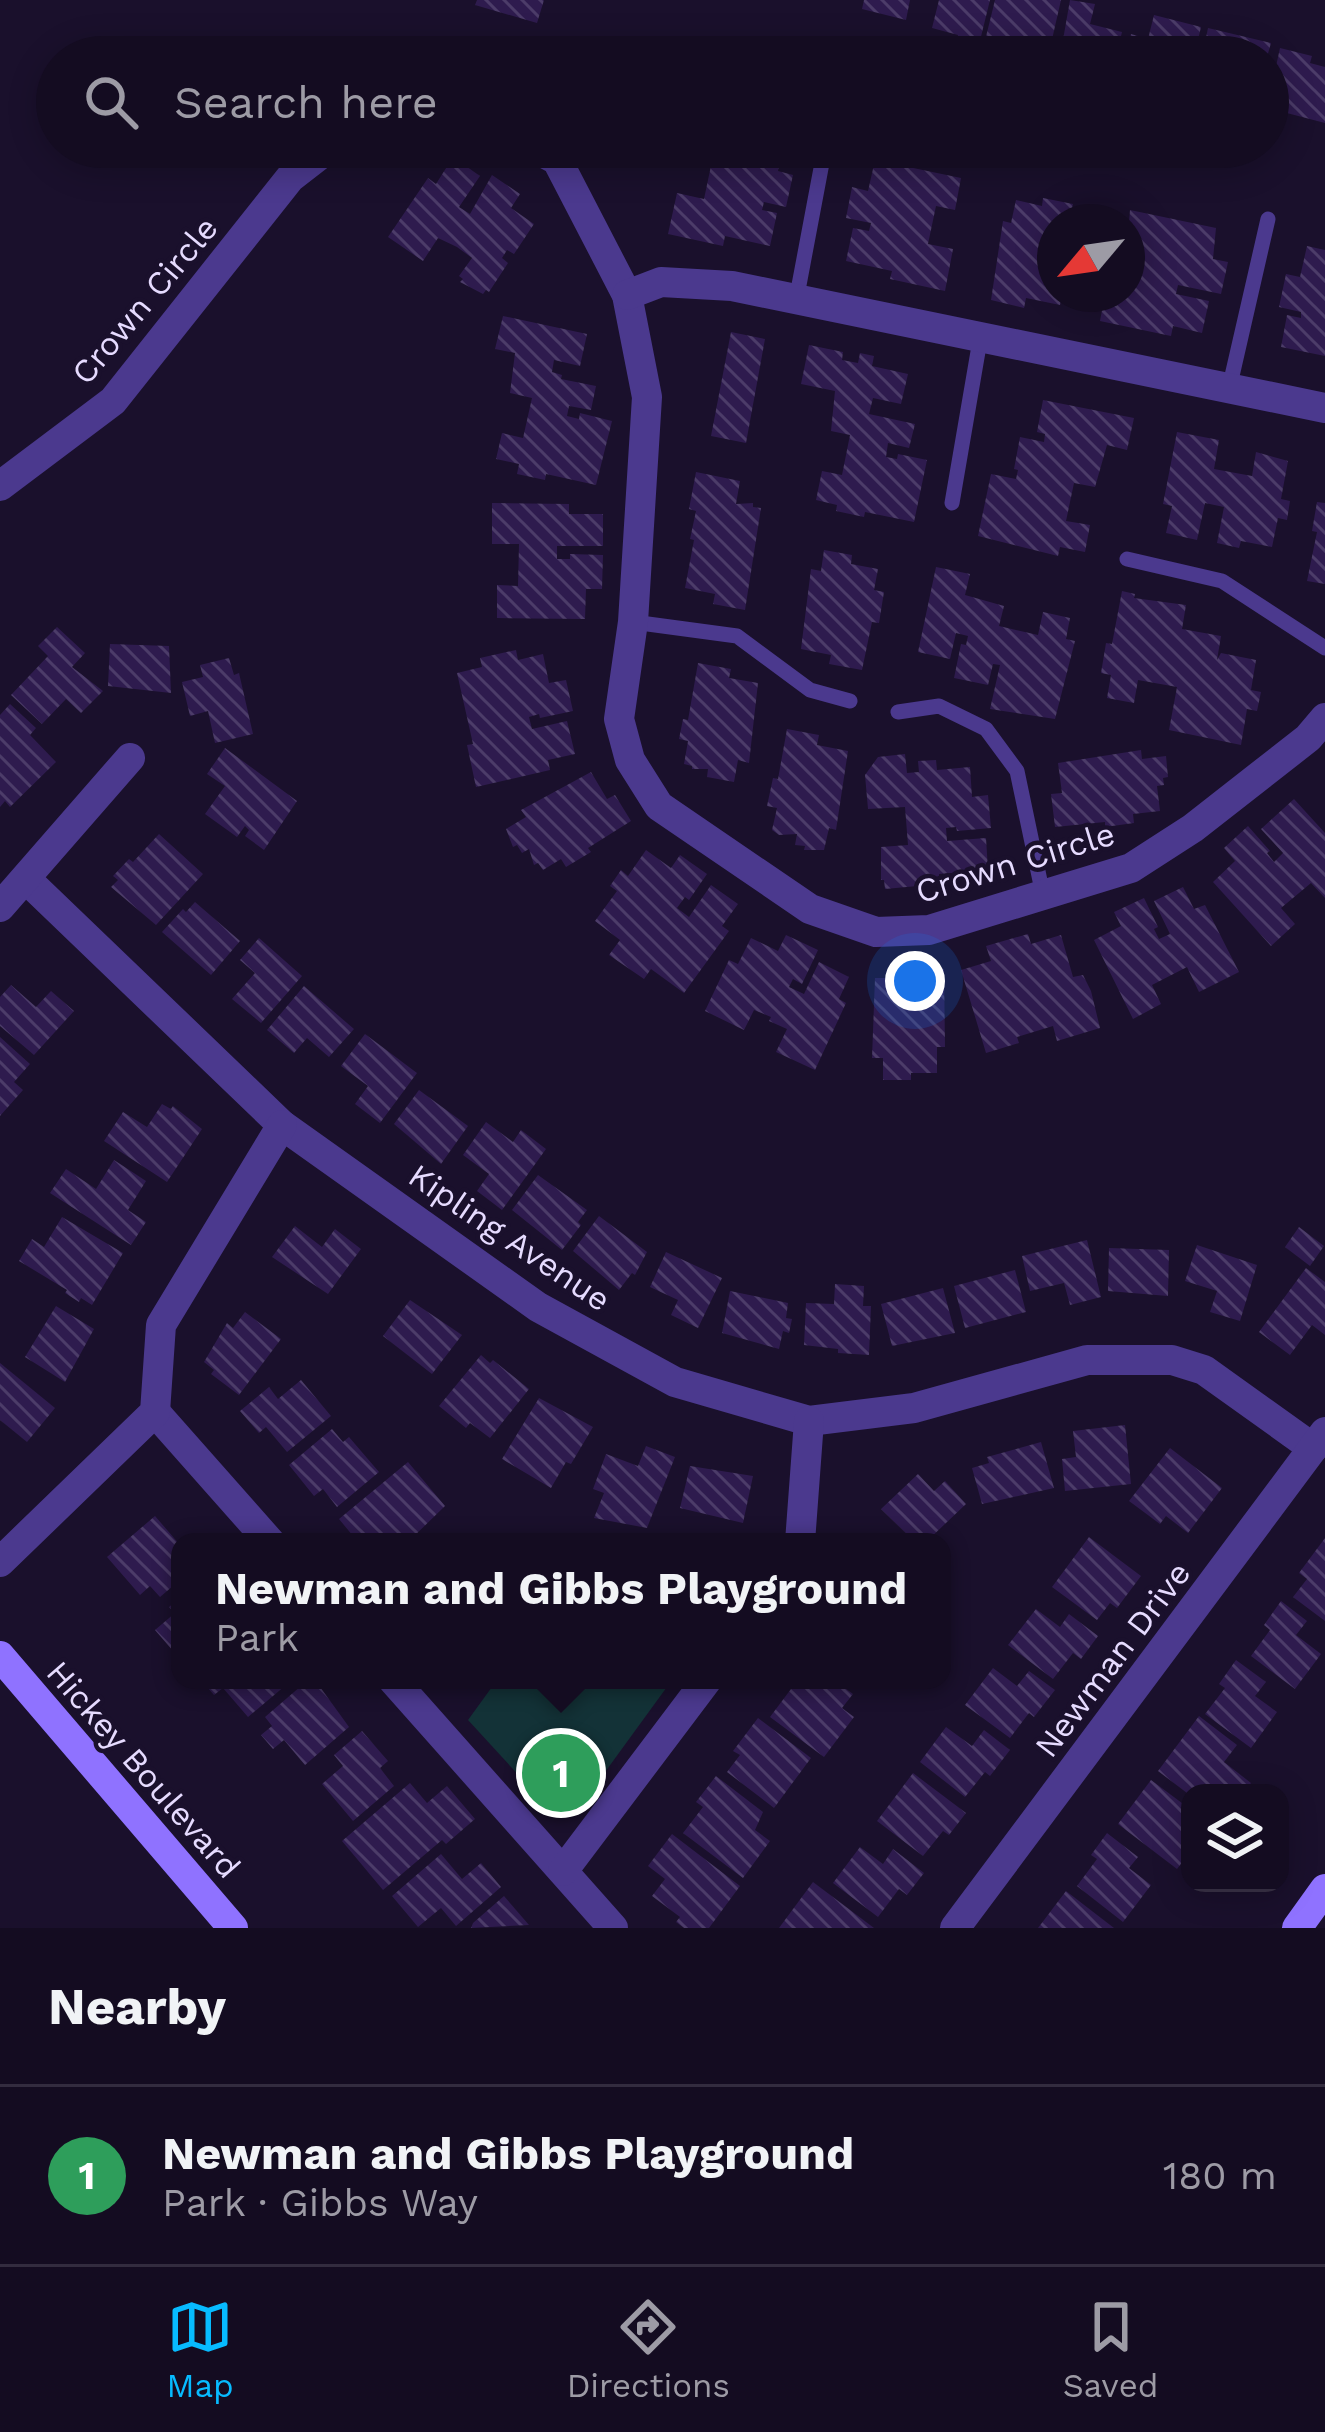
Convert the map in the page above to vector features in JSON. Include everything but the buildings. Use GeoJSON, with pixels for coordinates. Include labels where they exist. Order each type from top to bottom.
{"type":"FeatureCollection","features":[{"type":"Feature","properties":{"kind":"main road","name":"Hickey Boulevard"},"geometry":{"type":"LineString","coordinates":[[0,1656],[233,1928]]}},
{"type":"Feature","properties":{"kind":"main road"},"geometry":{"type":"LineString","coordinates":[[1297,1928],[1325,1889]]}},
{"type":"Feature","properties":{"kind":"street","name":"Crown Circle"},"geometry":{"type":"LineString","coordinates":[[0,485],[113,401],[286,168]]}},
{"type":"Feature","properties":{"kind":"street","name":"Crown Circle"},"geometry":{"type":"LineString","coordinates":[[561,168],[627,295],[647,397],[633,622],[619,719],[630,760],[659,806],[810,910],[876,932],[929,930],[1131,868],[1193,828],[1308,738],[1325,718]]}},
{"type":"Feature","properties":{"kind":"street"},"geometry":{"type":"LineString","coordinates":[[627,295],[661,282],[732,286],[1325,408]]}},
{"type":"Feature","properties":{"kind":"street"},"geometry":{"type":"LineString","coordinates":[[0,907],[130,758]]}},
{"type":"Feature","properties":{"kind":"street","name":"Kipling Avenue"},"geometry":{"type":"LineString","coordinates":[[26,879],[282,1125],[538,1307],[675,1382],[809,1421],[914,1408],[1087,1360],[1172,1360],[1204,1370],[1319,1440]]}},
{"type":"Feature","properties":{"kind":"street"},"geometry":{"type":"LineString","coordinates":[[0,1562],[155,1412],[161,1325],[282,1125]]}},
{"type":"Feature","properties":{"kind":"street"},"geometry":{"type":"LineString","coordinates":[[155,1412],[262,1533]]}},
{"type":"Feature","properties":{"kind":"street"},"geometry":{"type":"LineString","coordinates":[[801,1533],[809,1421]]}},
{"type":"Feature","properties":{"kind":"street","name":"Newman Drive"},"geometry":{"type":"LineString","coordinates":[[955,1928],[1319,1440]]}},
{"type":"Feature","properties":{"kind":"street"},"geometry":{"type":"LineString","coordinates":[[401,1689],[613,1928]]}},
{"type":"Feature","properties":{"kind":"street"},"geometry":{"type":"LineString","coordinates":[[563,1871],[700,1689]]}},
{"type":"Feature","properties":{"kind":"lane"},"geometry":{"type":"LineString","coordinates":[[796,301],[820,168]]}},
{"type":"Feature","properties":{"kind":"lane"},"geometry":{"type":"LineString","coordinates":[[1229,389],[1268,219]]}},
{"type":"Feature","properties":{"kind":"lane"},"geometry":{"type":"LineString","coordinates":[[952,503],[980,340]]}},
{"type":"Feature","properties":{"kind":"lane"},"geometry":{"type":"LineString","coordinates":[[1127,560],[1222,581],[1325,648]]}},
{"type":"Feature","properties":{"kind":"lane"},"geometry":{"type":"LineString","coordinates":[[633,622],[736,636],[810,690],[850,701]]}},
{"type":"Feature","properties":{"kind":"lane"},"geometry":{"type":"LineString","coordinates":[[898,712],[940,706],[986,730],[1017,771],[1043,895]]}},
{"type":"Feature","properties":{"kind":"green space"},"geometry":{"type":"Polygon","coordinates":[[[490,1689],[665,1689],[592,1790],[565,1807],[545,1804],[468,1720],[490,1689]]]}},
{"type":"Feature","properties":{"kind":"place","name":"Newman and Gibbs Playground"},"geometry":{"type":"Point","coordinates":[561,1773]}}]}
